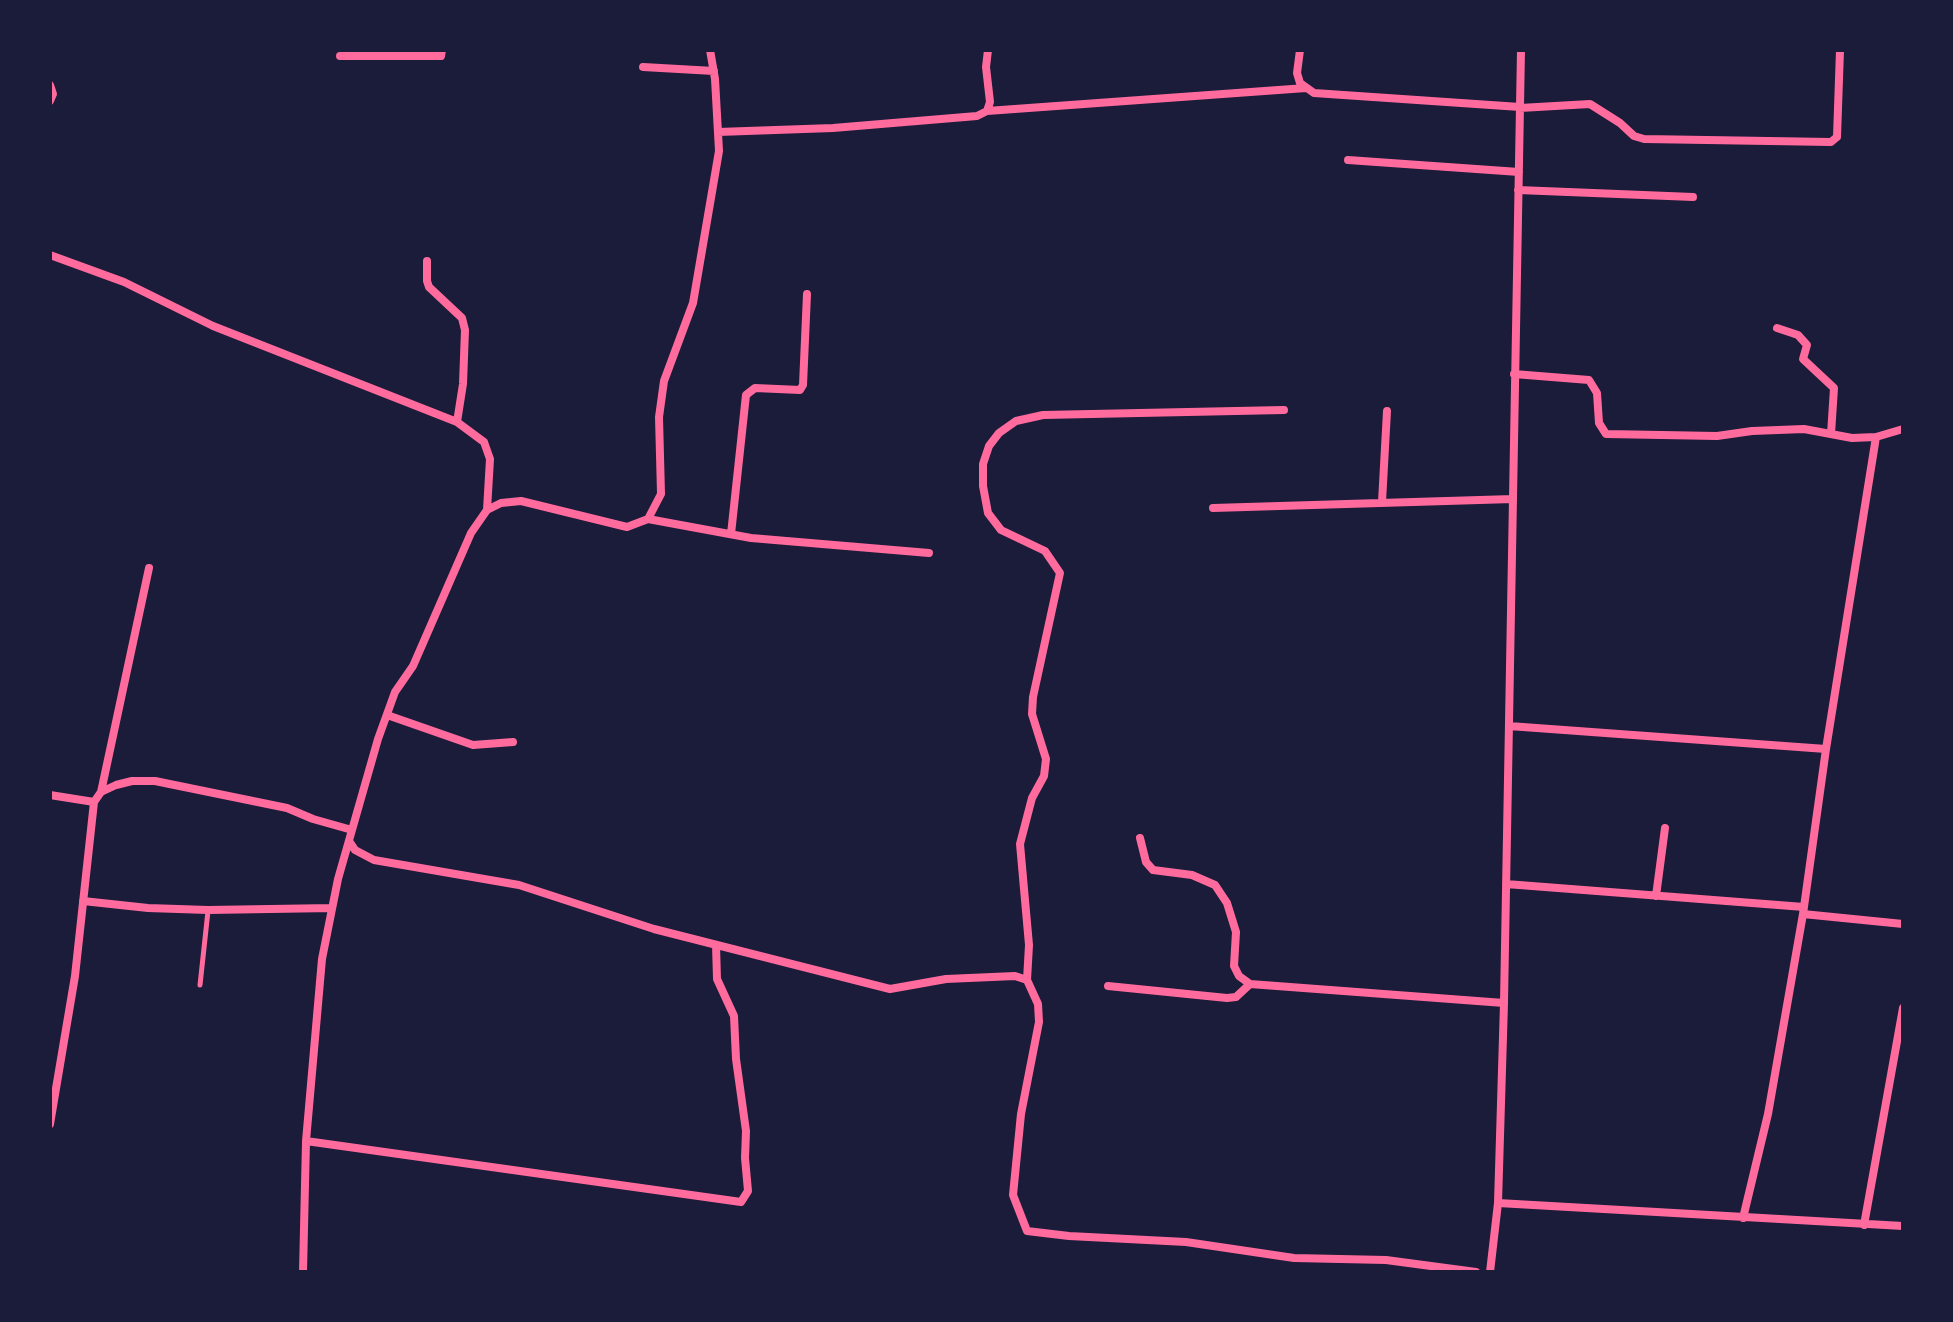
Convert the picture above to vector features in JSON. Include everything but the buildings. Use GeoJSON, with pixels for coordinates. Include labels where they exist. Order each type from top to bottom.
{"type":"FeatureCollection","features":[{"type":"Feature","properties":{"kind":"street"},"geometry":{"type":"LineString","coordinates":[[340,56],[441,56],[442,50]]}},
{"type":"Feature","properties":{"kind":"street"},"geometry":{"type":"LineString","coordinates":[[648,519],[661,494],[659,417],[664,381],[693,303],[719,151],[710,50]]}},
{"type":"Feature","properties":{"kind":"street"},"geometry":{"type":"LineString","coordinates":[[987,111],[990,102],[986,67],[988,50]]}},
{"type":"Feature","properties":{"kind":"street"},"geometry":{"type":"LineString","coordinates":[[1300,50],[1297,73],[1300,83],[1314,93],[1520,108],[1590,104],[1634,136],[1644,139],[1831,142],[1837,137],[1840,50]]}},
{"type":"Feature","properties":{"kind":"street"},"geometry":{"type":"LineString","coordinates":[[1490,1272],[1498,1203],[1504,1003],[1521,50]]}},
{"type":"Feature","properties":{"kind":"street"},"geometry":{"type":"LineString","coordinates":[[643,67],[714,71]]}},
{"type":"Feature","properties":{"kind":"street"},"geometry":{"type":"LineString","coordinates":[[50,85],[53,94],[50,101]]}},
{"type":"Feature","properties":{"kind":"street"},"geometry":{"type":"LineString","coordinates":[[718,132],[847,127],[977,116],[987,111],[1306,88]]}},
{"type":"Feature","properties":{"kind":"street"},"geometry":{"type":"LineString","coordinates":[[1348,160],[1519,172]]}},
{"type":"Feature","properties":{"kind":"street"},"geometry":{"type":"LineString","coordinates":[[1518,190],[1693,197]]}},
{"type":"Feature","properties":{"kind":"street"},"geometry":{"type":"LineString","coordinates":[[50,255],[124,282],[213,326],[457,422],[484,442],[490,459],[487,510]]}},
{"type":"Feature","properties":{"kind":"street"},"geometry":{"type":"LineString","coordinates":[[427,261],[429,287],[462,318],[465,330],[465,361],[457,422]]}},
{"type":"Feature","properties":{"kind":"street"},"geometry":{"type":"LineString","coordinates":[[731,534],[746,395],[755,388],[800,390],[803,385],[807,294]]}},
{"type":"Feature","properties":{"kind":"street"},"geometry":{"type":"LineString","coordinates":[[1777,328],[1798,335],[1807,345],[1803,359],[1834,388],[1831,434]]}},
{"type":"Feature","properties":{"kind":"street"},"geometry":{"type":"LineString","coordinates":[[1514,374],[1589,380],[1597,393],[1599,423],[1606,434],[1717,436],[1804,429],[1852,438],[1876,437],[1903,429]]}},
{"type":"Feature","properties":{"kind":"street"},"geometry":{"type":"LineString","coordinates":[[1284,410],[1043,415],[1016,421],[999,433],[989,446],[983,464],[988,513],[1001,530],[1045,551],[1060,573],[1033,697],[1032,714],[1046,759],[1044,776],[1032,798],[1020,844],[1029,945],[1027,980],[1038,1004],[1039,1022],[1021,1114],[1013,1195],[1027,1231],[1186,1242],[1294,1258],[1386,1260],[1476,1272]]}},
{"type":"Feature","properties":{"kind":"street"},"geometry":{"type":"LineString","coordinates":[[1382,502],[1387,411]]}},
{"type":"Feature","properties":{"kind":"street"},"geometry":{"type":"LineString","coordinates":[[1743,1218],[1768,1114],[1803,910],[1876,437]]}},
{"type":"Feature","properties":{"kind":"street"},"geometry":{"type":"LineString","coordinates":[[1213,508],[1513,499]]}},
{"type":"Feature","properties":{"kind":"street"},"geometry":{"type":"LineString","coordinates":[[303,1272],[306,1141],[315,1027],[322,959],[332,908],[352,830],[395,692],[413,666],[471,533],[487,510],[501,503],[521,501],[627,527],[648,519],[751,538],[929,553]]}},
{"type":"Feature","properties":{"kind":"street"},"geometry":{"type":"LineString","coordinates":[[50,1124],[75,976],[94,802],[101,792],[149,568]]}},
{"type":"Feature","properties":{"kind":"street"},"geometry":{"type":"LineString","coordinates":[[387,715],[473,745],[513,742]]}},
{"type":"Feature","properties":{"kind":"street"},"geometry":{"type":"LineString","coordinates":[[1509,726],[1826,749]]}},
{"type":"Feature","properties":{"kind":"street"},"geometry":{"type":"LineString","coordinates":[[101,792],[132,781],[155,781],[287,808],[352,830]]}},
{"type":"Feature","properties":{"kind":"street"},"geometry":{"type":"LineString","coordinates":[[50,795],[94,802]]}},
{"type":"Feature","properties":{"kind":"street"},"geometry":{"type":"LineString","coordinates":[[1656,896],[1665,828]]}},
{"type":"Feature","properties":{"kind":"street"},"geometry":{"type":"LineString","coordinates":[[1140,838],[1146,862],[1153,870],[1192,875],[1215,885],[1227,903],[1236,932],[1234,966],[1239,976],[1250,984],[1504,1003]]}},
{"type":"Feature","properties":{"kind":"street"},"geometry":{"type":"LineString","coordinates":[[349,841],[355,850],[374,860],[519,885],[616,918],[890,989],[946,979],[1015,976],[1027,980]]}},
{"type":"Feature","properties":{"kind":"street"},"geometry":{"type":"LineString","coordinates":[[1506,884],[1803,910],[1903,924]]}},
{"type":"Feature","properties":{"kind":"street"},"geometry":{"type":"LineString","coordinates":[[83,901],[208,910],[332,908]]}},
{"type":"Feature","properties":{"kind":"street"},"geometry":{"type":"LineString","coordinates":[[306,1141],[741,1202],[748,1191],[746,1131],[736,1059],[734,1016],[717,979],[716,945]]}},
{"type":"Feature","properties":{"kind":"street"},"geometry":{"type":"LineString","coordinates":[[1108,986],[1227,998],[1236,997],[1250,984]]}},
{"type":"Feature","properties":{"kind":"street"},"geometry":{"type":"LineString","coordinates":[[1864,1225],[1903,1008]]}},
{"type":"Feature","properties":{"kind":"street"},"geometry":{"type":"LineString","coordinates":[[1498,1203],[1903,1226]]}},
{"type":"Feature","properties":{"kind":"lane"},"geometry":{"type":"LineString","coordinates":[[200,985],[208,910]]}}]}
